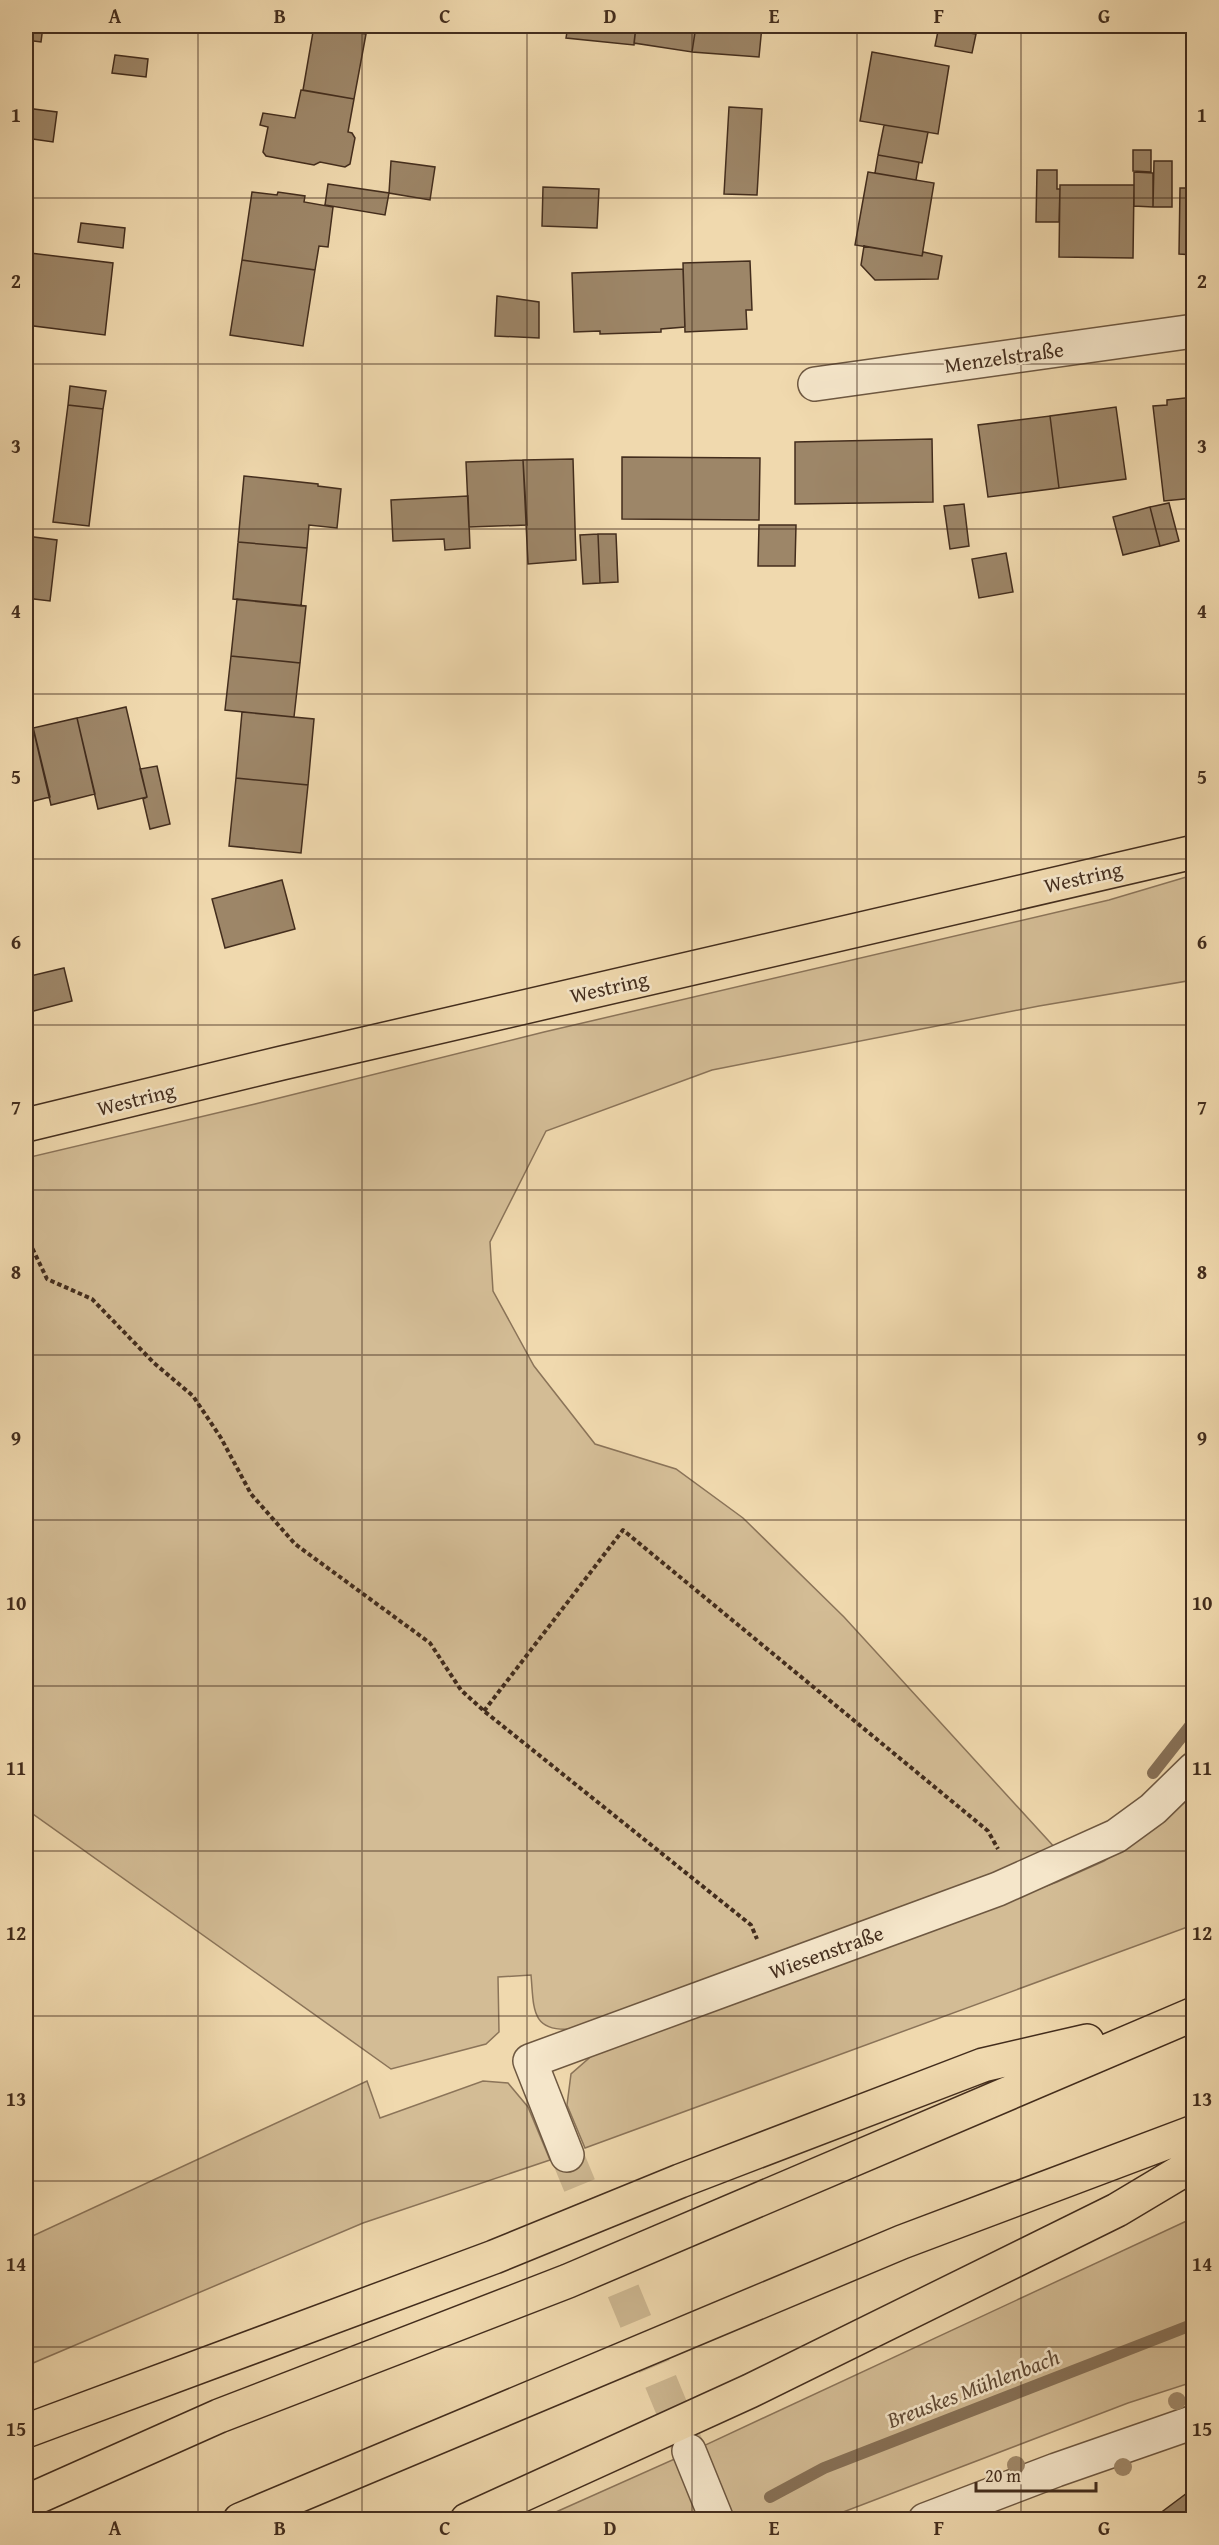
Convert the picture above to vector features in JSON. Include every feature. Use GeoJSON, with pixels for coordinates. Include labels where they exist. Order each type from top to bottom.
{"type":"FeatureCollection","features":[{"type":"Feature","properties":{"kind":"main road","name":"Westring"},"geometry":{"type":"LineString","coordinates":[[26,1125],[282,1063],[1194,852]]}},
{"type":"Feature","properties":{"kind":"main road"},"geometry":{"type":"LineString","coordinates":[[26,2431],[494,2257],[680,2181],[983,2065],[1182,2018]]}},
{"type":"Feature","properties":{"kind":"main road"},"geometry":{"type":"LineString","coordinates":[[26,2502],[219,2416],[568,2281],[1182,2018]]}},
{"type":"Feature","properties":{"kind":"main road"},"geometry":{"type":"LineString","coordinates":[[240,2520],[902,2242],[1194,2132]]}},
{"type":"Feature","properties":{"kind":"main road"},"geometry":{"type":"LineString","coordinates":[[467,2520],[750,2391],[1117,2210],[1194,2164]]}},
{"type":"Feature","properties":{"kind":"street","name":"Menzelstraße"},"geometry":{"type":"LineString","coordinates":[[816,384],[1194,331]]}},
{"type":"Feature","properties":{"kind":"street","name":"Wiesenstraße"},"geometry":{"type":"LineString","coordinates":[[567,2155],[530,2061],[1016,1881],[1116,1836],[1153,1809],[1194,1769]]}},
{"type":"Feature","properties":{"kind":"street"},"geometry":{"type":"LineString","coordinates":[[924,2520],[1056,2470],[1194,2422]]}},
{"type":"Feature","properties":{"kind":"street"},"geometry":{"type":"LineString","coordinates":[[689,2451],[717,2520]]}},
{"type":"Feature","properties":{"kind":"path"},"geometry":{"type":"LineString","coordinates":[[26,1235],[48,1279],[92,1299],[154,1363],[193,1396],[221,1438],[251,1494],[295,1544],[430,1643],[461,1690],[484,1712],[752,1924],[770,1973]]}},
{"type":"Feature","properties":{"kind":"path"},"geometry":{"type":"LineString","coordinates":[[484,1712],[623,1530],[988,1831],[1016,1881]]}},
{"type":"Feature","properties":{"kind":"shaded area"},"geometry":{"type":"Polygon","coordinates":[[[1193,875],[1193,980],[1039,1006],[712,1070],[546,1131],[490,1242],[493,1291],[534,1366],[595,1444],[676,1469],[743,1518],[844,1617],[1057,1850],[571,2029],[558,2029],[541,2022],[534,2007],[531,1975],[498,1977],[499,2032],[486,2044],[391,2069],[26,1809],[26,1158],[544,1032],[1109,900],[1193,875]]]}},
{"type":"Feature","properties":{"kind":"shaded area"},"geometry":{"type":"Polygon","coordinates":[[[1193,1791],[1193,1925],[585,2148],[567,2105],[571,2074],[595,2053],[1057,1882],[1104,1861],[1151,1830],[1193,1791]]]}},
{"type":"Feature","properties":{"kind":"shaded area"},"geometry":{"type":"Polygon","coordinates":[[[367,2081],[380,2118],[483,2081],[508,2083],[528,2107],[550,2160],[363,2223],[26,2366],[26,2239],[367,2081]]]}},
{"type":"Feature","properties":{"kind":"shaded area"},"geometry":{"type":"Polygon","coordinates":[[[1193,2218],[1193,2382],[1128,2403],[825,2519],[733,2519],[701,2447],[1193,2218]]]}},
{"type":"Feature","properties":{"kind":"shaded area"},"geometry":{"type":"Polygon","coordinates":[[[679,2457],[704,2520],[538,2520],[679,2457]]]}},
{"type":"Feature","properties":{"kind":"building"},"geometry":{"type":"Polygon","coordinates":[[[26,26],[43,26],[41,42],[26,40],[26,26]]]}},
{"type":"Feature","properties":{"kind":"building"},"geometry":{"type":"Polygon","coordinates":[[[314,26],[366,34],[354,99],[303,90],[314,26]]]}},
{"type":"Feature","properties":{"kind":"building"},"geometry":{"type":"Polygon","coordinates":[[[568,26],[636,26],[634,45],[566,38],[568,26]]]}},
{"type":"Feature","properties":{"kind":"building"},"geometry":{"type":"Polygon","coordinates":[[[636,26],[696,26],[692,52],[634,43],[636,26]]]}},
{"type":"Feature","properties":{"kind":"building"},"geometry":{"type":"Polygon","coordinates":[[[696,26],[762,26],[759,57],[692,52],[696,26]]]}},
{"type":"Feature","properties":{"kind":"building"},"geometry":{"type":"Polygon","coordinates":[[[909,26],[952,26],[951,33],[909,26]]]}},
{"type":"Feature","properties":{"kind":"building"},"geometry":{"type":"Polygon","coordinates":[[[951,30],[976,34],[972,53],[935,46],[938,31],[951,33],[951,30]]]}},
{"type":"Feature","properties":{"kind":"building"},"geometry":{"type":"Polygon","coordinates":[[[1194,32],[1194,67],[1187,66],[1194,32]]]}},
{"type":"Feature","properties":{"kind":"building"},"geometry":{"type":"Polygon","coordinates":[[[872,52],[949,66],[938,134],[860,121],[872,52]]]}},
{"type":"Feature","properties":{"kind":"building"},"geometry":{"type":"Polygon","coordinates":[[[115,55],[148,59],[146,77],[112,73],[115,55]]]}},
{"type":"Feature","properties":{"kind":"building"},"geometry":{"type":"Polygon","coordinates":[[[301,90],[354,99],[348,132],[352,133],[355,138],[350,164],[345,167],[320,162],[314,165],[266,156],[263,152],[268,127],[260,125],[263,113],[295,118],[301,90]]]}},
{"type":"Feature","properties":{"kind":"building"},"geometry":{"type":"Polygon","coordinates":[[[729,107],[762,109],[757,195],[724,194],[729,107]]]}},
{"type":"Feature","properties":{"kind":"building"},"geometry":{"type":"Polygon","coordinates":[[[26,108],[57,112],[53,142],[26,138],[26,108]]]}},
{"type":"Feature","properties":{"kind":"building"},"geometry":{"type":"Polygon","coordinates":[[[884,125],[928,132],[922,163],[878,155],[884,125]]]}},
{"type":"Feature","properties":{"kind":"building"},"geometry":{"type":"Polygon","coordinates":[[[1133,150],[1151,150],[1151,172],[1133,171],[1133,150]]]}},
{"type":"Feature","properties":{"kind":"building"},"geometry":{"type":"Polygon","coordinates":[[[878,155],[919,162],[916,180],[875,173],[878,155]]]}},
{"type":"Feature","properties":{"kind":"building"},"geometry":{"type":"Polygon","coordinates":[[[391,161],[435,167],[430,200],[389,193],[391,161]]]}},
{"type":"Feature","properties":{"kind":"building"},"geometry":{"type":"Polygon","coordinates":[[[1154,161],[1172,161],[1172,207],[1153,207],[1154,161]]]}},
{"type":"Feature","properties":{"kind":"building"},"geometry":{"type":"Polygon","coordinates":[[[1037,170],[1057,170],[1057,189],[1060,189],[1059,222],[1036,222],[1037,170]]]}},
{"type":"Feature","properties":{"kind":"building"},"geometry":{"type":"Polygon","coordinates":[[[868,172],[934,183],[922,256],[855,245],[868,172]]]}},
{"type":"Feature","properties":{"kind":"building"},"geometry":{"type":"Polygon","coordinates":[[[1134,172],[1153,173],[1153,207],[1134,206],[1134,172]]]}},
{"type":"Feature","properties":{"kind":"building"},"geometry":{"type":"Polygon","coordinates":[[[328,184],[389,193],[385,215],[325,205],[328,184]]]}},
{"type":"Feature","properties":{"kind":"building"},"geometry":{"type":"Polygon","coordinates":[[[1060,185],[1134,185],[1133,258],[1059,257],[1060,185]]]}},
{"type":"Feature","properties":{"kind":"building"},"geometry":{"type":"Polygon","coordinates":[[[543,187],[599,189],[597,228],[542,226],[543,187]]]}},
{"type":"Feature","properties":{"kind":"building"},"geometry":{"type":"Polygon","coordinates":[[[1180,188],[1194,188],[1194,255],[1179,254],[1180,188]]]}},
{"type":"Feature","properties":{"kind":"building"},"geometry":{"type":"Polygon","coordinates":[[[252,192],[277,195],[278,192],[305,196],[304,202],[333,207],[328,247],[319,246],[315,270],[242,260],[252,192]]]}},
{"type":"Feature","properties":{"kind":"building"},"geometry":{"type":"Polygon","coordinates":[[[81,223],[125,228],[123,248],[78,242],[81,223]]]}},
{"type":"Feature","properties":{"kind":"building"},"geometry":{"type":"Polygon","coordinates":[[[864,246],[922,256],[923,252],[942,256],[938,279],[875,280],[861,265],[864,246]]]}},
{"type":"Feature","properties":{"kind":"building"},"geometry":{"type":"Polygon","coordinates":[[[30,253],[113,263],[105,335],[26,325],[26,286],[30,253]]]}},
{"type":"Feature","properties":{"kind":"building"},"geometry":{"type":"Polygon","coordinates":[[[242,260],[315,270],[303,346],[230,335],[242,260]]]}},
{"type":"Feature","properties":{"kind":"building"},"geometry":{"type":"Polygon","coordinates":[[[750,261],[752,310],[746,310],[747,329],[685,332],[683,263],[750,261]]]}},
{"type":"Feature","properties":{"kind":"building"},"geometry":{"type":"Polygon","coordinates":[[[683,269],[685,327],[661,329],[661,332],[600,334],[600,331],[574,332],[572,273],[683,269]]]}},
{"type":"Feature","properties":{"kind":"building"},"geometry":{"type":"Polygon","coordinates":[[[497,296],[539,302],[539,338],[495,336],[497,296]]]}},
{"type":"Feature","properties":{"kind":"building"},"geometry":{"type":"Polygon","coordinates":[[[70,386],[106,391],[103,409],[68,405],[70,386]]]}},
{"type":"Feature","properties":{"kind":"building"},"geometry":{"type":"Polygon","coordinates":[[[1194,397],[1194,498],[1164,501],[1153,406],[1167,405],[1167,400],[1194,397]]]}},
{"type":"Feature","properties":{"kind":"building"},"geometry":{"type":"Polygon","coordinates":[[[68,405],[103,409],[89,526],[53,522],[68,405]]]}},
{"type":"Feature","properties":{"kind":"building"},"geometry":{"type":"Polygon","coordinates":[[[1116,407],[1126,479],[1059,488],[1050,416],[1116,407]]]}},
{"type":"Feature","properties":{"kind":"building"},"geometry":{"type":"Polygon","coordinates":[[[1050,416],[1059,488],[988,497],[978,425],[1050,416]]]}},
{"type":"Feature","properties":{"kind":"building"},"geometry":{"type":"Polygon","coordinates":[[[932,439],[933,502],[795,504],[795,442],[932,439]]]}},
{"type":"Feature","properties":{"kind":"building"},"geometry":{"type":"Polygon","coordinates":[[[622,457],[760,458],[759,520],[622,519],[622,457]]]}},
{"type":"Feature","properties":{"kind":"building"},"geometry":{"type":"Polygon","coordinates":[[[573,459],[576,560],[528,564],[523,460],[573,459]]]}},
{"type":"Feature","properties":{"kind":"building"},"geometry":{"type":"Polygon","coordinates":[[[523,460],[527,525],[469,527],[466,462],[523,460]]]}},
{"type":"Feature","properties":{"kind":"building"},"geometry":{"type":"Polygon","coordinates":[[[244,476],[318,484],[318,486],[341,489],[337,528],[309,525],[307,548],[238,542],[244,476]]]}},
{"type":"Feature","properties":{"kind":"building"},"geometry":{"type":"Polygon","coordinates":[[[468,496],[470,548],[445,550],[444,539],[393,541],[391,500],[468,496]]]}},
{"type":"Feature","properties":{"kind":"building"},"geometry":{"type":"Polygon","coordinates":[[[1169,503],[1179,541],[1160,546],[1150,507],[1169,503]]]}},
{"type":"Feature","properties":{"kind":"building"},"geometry":{"type":"Polygon","coordinates":[[[964,504],[969,546],[950,549],[944,506],[964,504]]]}},
{"type":"Feature","properties":{"kind":"building"},"geometry":{"type":"Polygon","coordinates":[[[1150,507],[1160,546],[1123,555],[1113,517],[1150,507]]]}},
{"type":"Feature","properties":{"kind":"building"},"geometry":{"type":"Polygon","coordinates":[[[759,525],[796,525],[795,566],[758,566],[759,525]]]}},
{"type":"Feature","properties":{"kind":"building"},"geometry":{"type":"Polygon","coordinates":[[[598,534],[616,534],[618,582],[600,583],[598,534]]]}},
{"type":"Feature","properties":{"kind":"building"},"geometry":{"type":"Polygon","coordinates":[[[598,534],[600,583],[583,584],[580,535],[598,534]]]}},
{"type":"Feature","properties":{"kind":"building"},"geometry":{"type":"Polygon","coordinates":[[[26,536],[57,540],[50,601],[26,598],[26,536]]]}},
{"type":"Feature","properties":{"kind":"building"},"geometry":{"type":"Polygon","coordinates":[[[238,542],[307,548],[301,606],[233,599],[238,542]]]}},
{"type":"Feature","properties":{"kind":"building"},"geometry":{"type":"Polygon","coordinates":[[[1006,553],[1013,592],[979,598],[972,559],[1006,553]]]}},
{"type":"Feature","properties":{"kind":"building"},"geometry":{"type":"Polygon","coordinates":[[[237,599],[306,606],[300,663],[231,656],[237,599]]]}},
{"type":"Feature","properties":{"kind":"building"},"geometry":{"type":"Polygon","coordinates":[[[231,656],[300,663],[294,717],[225,710],[231,656]]]}},
{"type":"Feature","properties":{"kind":"building"},"geometry":{"type":"Polygon","coordinates":[[[126,707],[147,797],[98,809],[77,718],[126,707]]]}},
{"type":"Feature","properties":{"kind":"building"},"geometry":{"type":"Polygon","coordinates":[[[242,712],[314,719],[308,785],[236,778],[242,712]]]}},
{"type":"Feature","properties":{"kind":"building"},"geometry":{"type":"Polygon","coordinates":[[[77,718],[95,794],[51,805],[33,728],[77,718]]]}},
{"type":"Feature","properties":{"kind":"building"},"geometry":{"type":"Polygon","coordinates":[[[31,719],[50,797],[26,803],[26,720],[31,719]]]}},
{"type":"Feature","properties":{"kind":"building"},"geometry":{"type":"Polygon","coordinates":[[[157,766],[170,824],[150,829],[143,799],[147,797],[140,769],[157,766]]]}},
{"type":"Feature","properties":{"kind":"building"},"geometry":{"type":"Polygon","coordinates":[[[236,778],[308,785],[301,853],[229,846],[236,778]]]}},
{"type":"Feature","properties":{"kind":"building"},"geometry":{"type":"Polygon","coordinates":[[[282,880],[295,929],[225,948],[212,899],[282,880]]]}},
{"type":"Feature","properties":{"kind":"building"},"geometry":{"type":"Polygon","coordinates":[[[64,968],[72,1001],[26,1013],[26,977],[64,968]]]}},
{"type":"Feature","properties":{"kind":"building"},"geometry":{"type":"Polygon","coordinates":[[[1187,2493],[1194,2502],[1194,2520],[1156,2520],[1155,2517],[1187,2493]]]}},
{"type":"Feature","properties":{"kind":"waterway"},"geometry":{"type":"LineString","coordinates":[[1153,1773],[1194,1721]]}},
{"type":"Feature","properties":{"kind":"waterway","name":"Breuskes Mühlenbach"},"geometry":{"type":"LineString","coordinates":[[770,2497],[824,2468],[1194,2324]]}},
{"type":"Feature","properties":{"kind":"tunnel"},"geometry":{"type":"LineString","coordinates":[[567,2155],[689,2450]]}}]}
